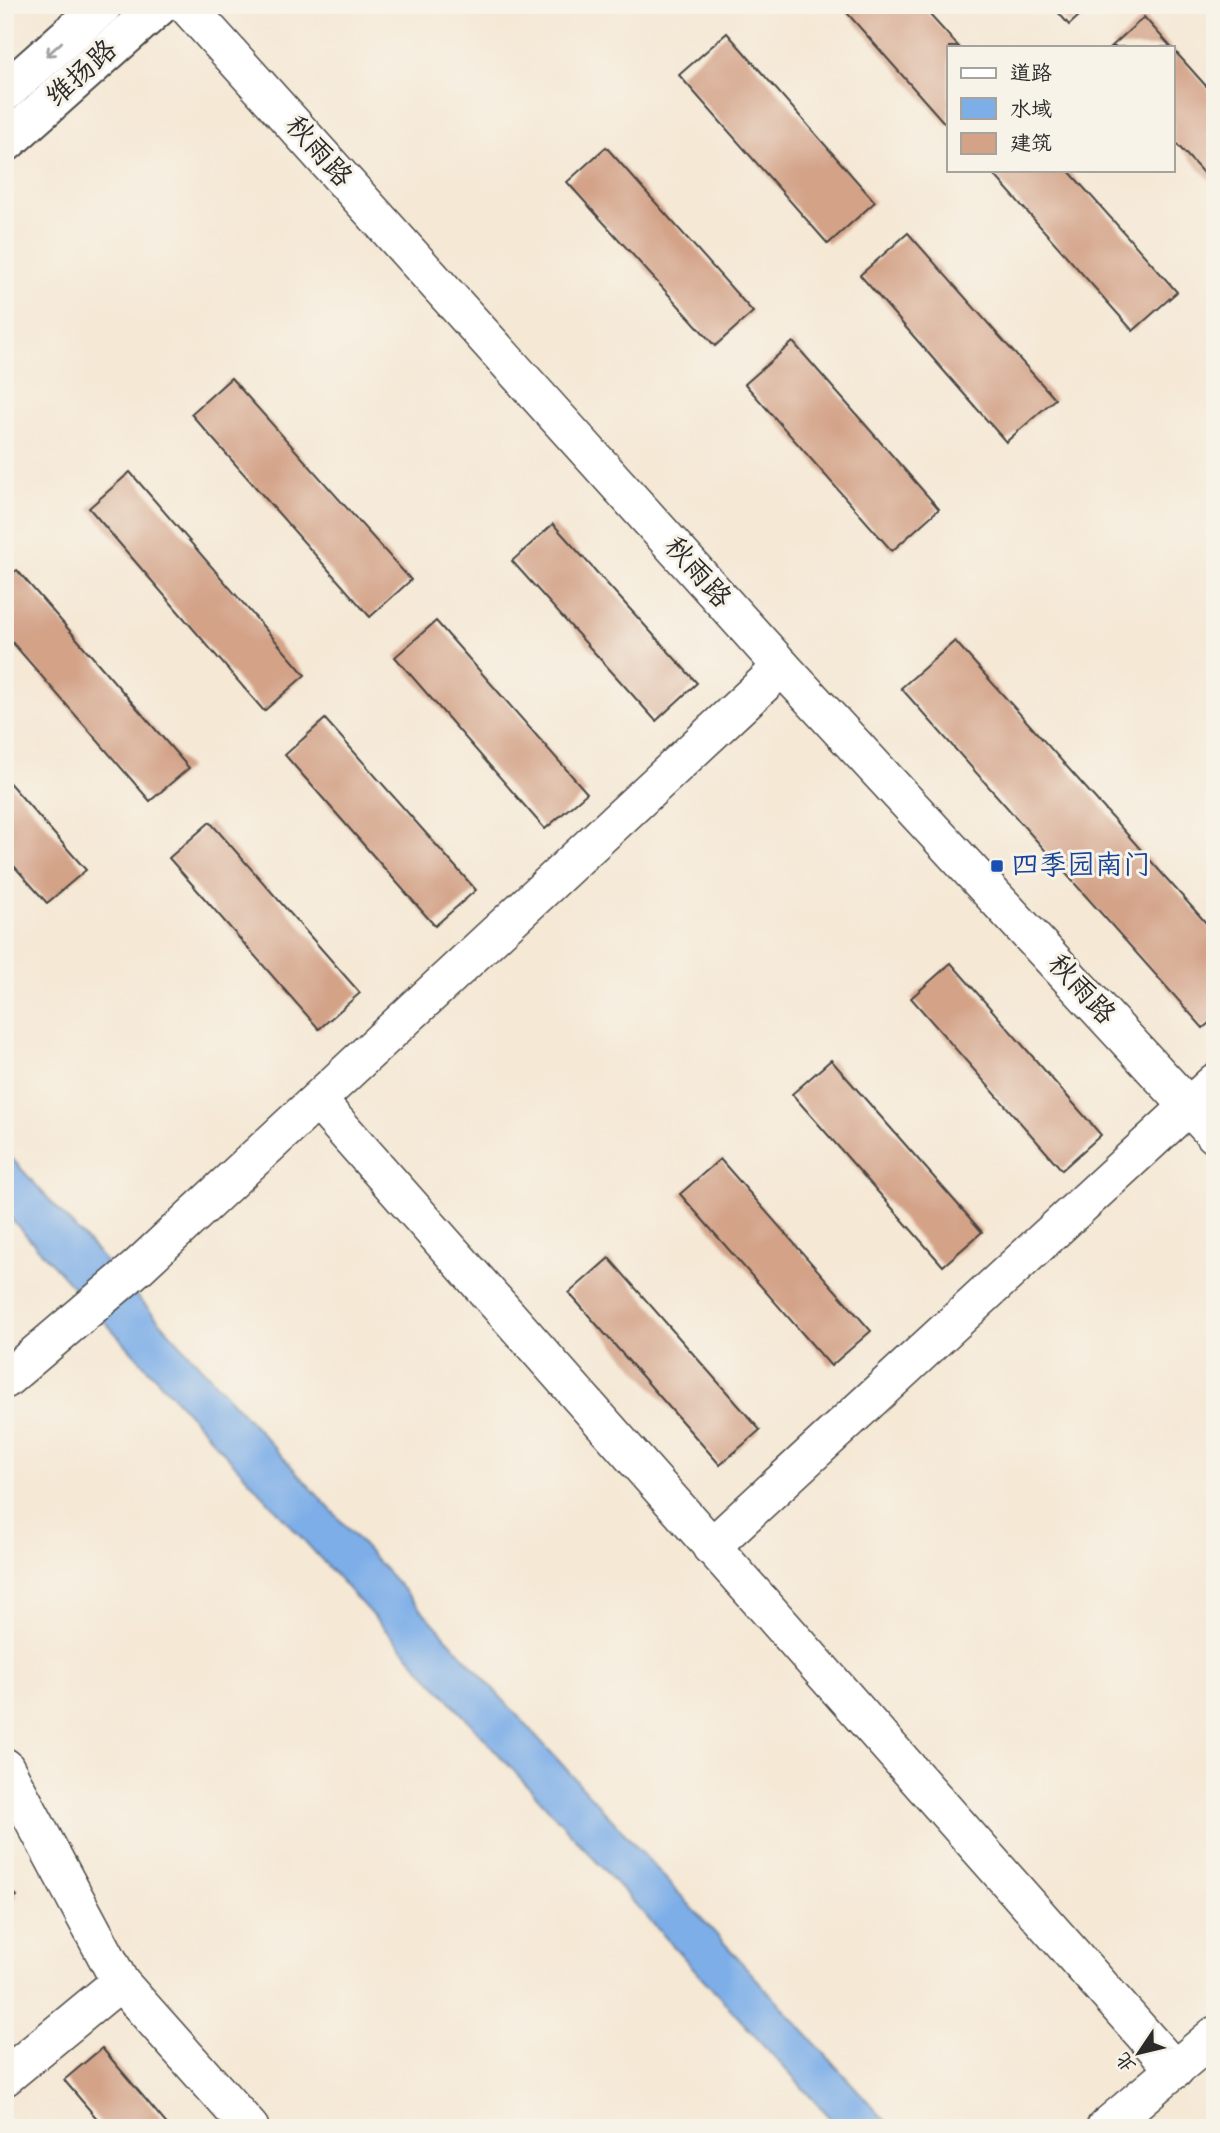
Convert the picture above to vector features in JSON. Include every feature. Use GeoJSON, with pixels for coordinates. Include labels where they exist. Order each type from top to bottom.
{"type":"FeatureCollection","features":[{"type":"Feature","properties":{"kind":"main road","name":"维扬路"},"geometry":{"type":"LineString","coordinates":[[5,92],[103,5]]}},
{"type":"Feature","properties":{"kind":"main road","name":"维扬路"},"geometry":{"type":"LineString","coordinates":[[5,143],[160,5]]}},
{"type":"Feature","properties":{"kind":"street","name":"秋雨路"},"geometry":{"type":"LineString","coordinates":[[186,5],[782,667],[1202,1094],[1215,1135]]}},
{"type":"Feature","properties":{"kind":"street"},"geometry":{"type":"LineString","coordinates":[[5,1380],[138,1267],[782,667]]}},
{"type":"Feature","properties":{"kind":"street"},"geometry":{"type":"LineString","coordinates":[[711,1547],[1202,1094]]}},
{"type":"Feature","properties":{"kind":"street"},"geometry":{"type":"LineString","coordinates":[[318,1101],[1175,2070]]}},
{"type":"Feature","properties":{"kind":"street"},"geometry":{"type":"LineString","coordinates":[[5,1767],[120,1982],[250,2128]]}},
{"type":"Feature","properties":{"kind":"street"},"geometry":{"type":"LineString","coordinates":[[5,2077],[120,1982]]}},
{"type":"Feature","properties":{"kind":"street"},"geometry":{"type":"LineString","coordinates":[[1105,2128],[1215,2035]]}},
{"type":"Feature","properties":{"kind":"water"},"geometry":{"type":"Polygon","coordinates":[[[5,1151],[892,2128],[839,2128],[5,1212],[5,1151]]]}},
{"type":"Feature","properties":{"kind":"building"},"geometry":{"type":"Polygon","coordinates":[[[840,5],[921,5],[958,46],[947,46],[947,126],[840,5]]]}},
{"type":"Feature","properties":{"kind":"building"},"geometry":{"type":"Polygon","coordinates":[[[1052,5],[1091,5],[1069,25],[1052,5]]]}},
{"type":"Feature","properties":{"kind":"building"},"geometry":{"type":"Polygon","coordinates":[[[1144,17],[1170,46],[1112,46],[1144,17]]]}},
{"type":"Feature","properties":{"kind":"building"},"geometry":{"type":"Polygon","coordinates":[[[727,33],[875,202],[828,244],[679,75],[727,33]]]}},
{"type":"Feature","properties":{"kind":"building"},"geometry":{"type":"Polygon","coordinates":[[[1174,50],[1215,96],[1215,186],[1174,141],[1174,50]]]}},
{"type":"Feature","properties":{"kind":"building"},"geometry":{"type":"Polygon","coordinates":[[[606,147],[753,312],[715,346],[567,182],[606,147]]]}},
{"type":"Feature","properties":{"kind":"building"},"geometry":{"type":"Polygon","coordinates":[[[992,172],[1070,172],[1177,292],[1133,331],[992,172]]]}},
{"type":"Feature","properties":{"kind":"building"},"geometry":{"type":"Polygon","coordinates":[[[908,233],[1055,399],[1006,442],[860,275],[908,233]]]}},
{"type":"Feature","properties":{"kind":"building"},"geometry":{"type":"Polygon","coordinates":[[[793,342],[939,509],[892,551],[745,384],[793,342]]]}},
{"type":"Feature","properties":{"kind":"building"},"geometry":{"type":"Polygon","coordinates":[[[231,378],[411,580],[370,617],[191,414],[231,378]]]}},
{"type":"Feature","properties":{"kind":"building"},"geometry":{"type":"Polygon","coordinates":[[[130,472],[305,675],[264,711],[89,508],[130,472]]]}},
{"type":"Feature","properties":{"kind":"building"},"geometry":{"type":"Polygon","coordinates":[[[553,524],[697,683],[656,721],[512,561],[553,524]]]}},
{"type":"Feature","properties":{"kind":"building"},"geometry":{"type":"Polygon","coordinates":[[[17,570],[189,768],[150,801],[5,634],[5,579],[17,570]]]}},
{"type":"Feature","properties":{"kind":"building"},"geometry":{"type":"Polygon","coordinates":[[[436,621],[587,793],[545,829],[395,657],[436,621]]]}},
{"type":"Feature","properties":{"kind":"building"},"geometry":{"type":"Polygon","coordinates":[[[955,641],[1215,933],[1215,1018],[1203,1028],[901,688],[955,641]]]}},
{"type":"Feature","properties":{"kind":"building"},"geometry":{"type":"Polygon","coordinates":[[[325,719],[476,890],[435,926],[285,755],[325,719]]]}},
{"type":"Feature","properties":{"kind":"building"},"geometry":{"type":"Polygon","coordinates":[[[5,778],[86,870],[47,903],[5,856],[5,778]]]}},
{"type":"Feature","properties":{"kind":"building"},"geometry":{"type":"Polygon","coordinates":[[[210,822],[360,993],[319,1029],[169,858],[210,822]]]}},
{"type":"Feature","properties":{"kind":"building"},"geometry":{"type":"Polygon","coordinates":[[[951,963],[1101,1135],[1062,1170],[911,998],[951,963]]]}},
{"type":"Feature","properties":{"kind":"building"},"geometry":{"type":"Polygon","coordinates":[[[831,1060],[982,1232],[943,1266],[792,1094],[831,1060]]]}},
{"type":"Feature","properties":{"kind":"building"},"geometry":{"type":"Polygon","coordinates":[[[720,1159],[871,1331],[831,1366],[680,1194],[720,1159]]]}},
{"type":"Feature","properties":{"kind":"building"},"geometry":{"type":"Polygon","coordinates":[[[609,1258],[760,1430],[720,1465],[569,1293],[609,1258]]]}},
{"type":"Feature","properties":{"kind":"building"},"geometry":{"type":"Polygon","coordinates":[[[5,1883],[17,1896],[5,1906],[5,1883]]]}},
{"type":"Feature","properties":{"kind":"building"},"geometry":{"type":"Polygon","coordinates":[[[102,2048],[170,2128],[105,2128],[64,2080],[102,2048]]]}},
{"type":"Feature","properties":{"kind":"place","name":"四季园南门"},"geometry":{"type":"Point","coordinates":[997,866]}}]}
